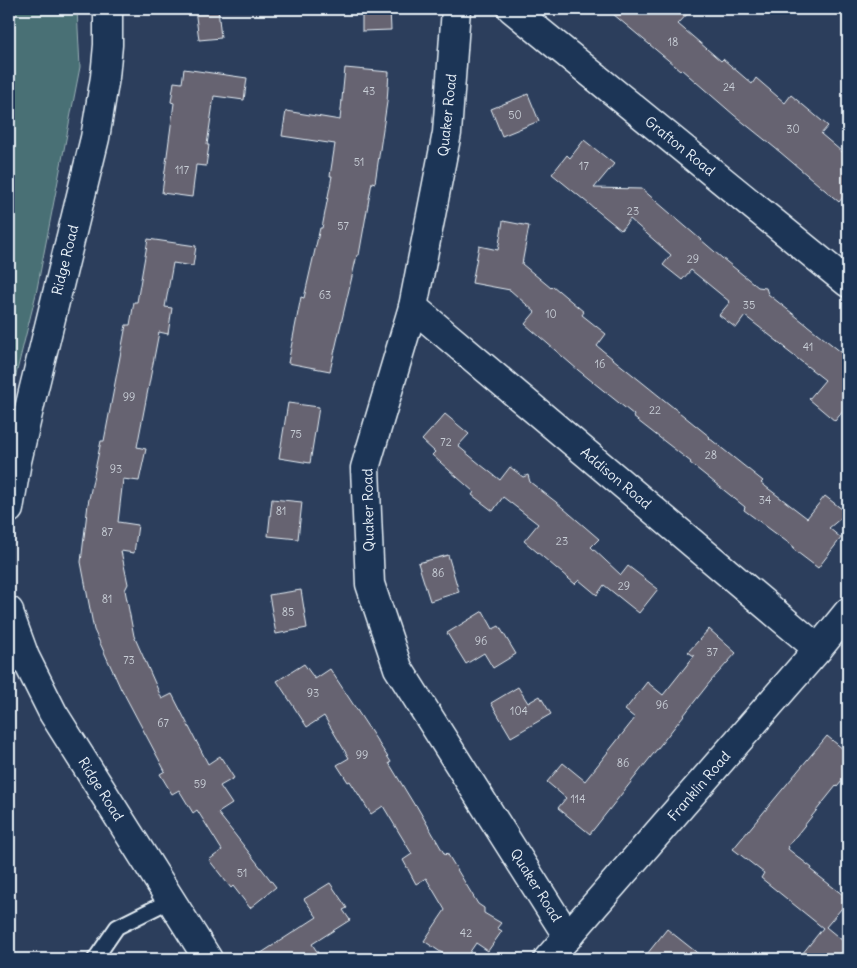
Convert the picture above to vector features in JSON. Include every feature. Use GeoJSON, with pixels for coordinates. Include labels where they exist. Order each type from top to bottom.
{"type":"FeatureCollection","features":[{"type":"Feature","properties":{"kind":"street","name":"Ridge Road"},"geometry":{"type":"LineString","coordinates":[[9,509],[17,461],[94,138],[105,77],[108,45],[108,9]]}},
{"type":"Feature","properties":{"kind":"street","name":"Quaker Road"},"geometry":{"type":"LineString","coordinates":[[456,9],[447,133],[413,307],[365,468],[370,584],[398,668],[568,937]]}},
{"type":"Feature","properties":{"kind":"street","name":"Grafton Road"},"geometry":{"type":"LineString","coordinates":[[512,9],[848,284]]}},
{"type":"Feature","properties":{"kind":"street","name":"Addison Road"},"geometry":{"type":"LineString","coordinates":[[413,307],[818,649]]}},
{"type":"Feature","properties":{"kind":"street","name":"Franklin Road"},"geometry":{"type":"LineString","coordinates":[[548,959],[818,649],[848,612]]}},
{"type":"Feature","properties":{"kind":"street","name":"Ridge Road"},"geometry":{"type":"LineString","coordinates":[[9,616],[24,657],[53,713],[208,959]]}},
{"type":"Feature","properties":{"kind":"lane"},"geometry":{"type":"LineString","coordinates":[[95,959],[117,927],[171,900]]}},
{"type":"Feature","properties":{"kind":"green space"},"geometry":{"type":"Polygon","coordinates":[[[9,9],[77,9],[80,67],[36,294],[9,403],[9,9]]]}},
{"type":"Feature","properties":{"kind":"building"},"geometry":{"type":"Polygon","coordinates":[[[195,9],[218,9],[221,38],[199,40],[195,9]]]}},
{"type":"Feature","properties":{"kind":"building"},"geometry":{"type":"Polygon","coordinates":[[[362,9],[390,9],[391,30],[362,31],[362,9]]]}},
{"type":"Feature","properties":{"kind":"building"},"geometry":{"type":"Polygon","coordinates":[[[607,9],[692,9],[678,24],[721,61],[723,59],[752,84],[756,78],[785,103],[791,95],[828,126],[821,134],[848,157],[848,191],[839,202],[607,9]]]}},
{"type":"Feature","properties":{"kind":"building"},"geometry":{"type":"Polygon","coordinates":[[[345,68],[389,72],[387,102],[375,183],[372,182],[359,255],[357,255],[330,371],[288,363],[301,297],[304,298],[320,228],[322,228],[332,176],[330,176],[335,144],[282,136],[286,111],[340,120],[345,68]]]}},
{"type":"Feature","properties":{"kind":"building"},"geometry":{"type":"Polygon","coordinates":[[[184,69],[247,78],[244,100],[214,96],[206,166],[196,165],[192,197],[162,193],[174,103],[171,102],[174,82],[182,83],[184,69]]]}},
{"type":"Feature","properties":{"kind":"building"},"geometry":{"type":"Polygon","coordinates":[[[528,94],[539,121],[502,136],[491,109],[528,94]]]}},
{"type":"Feature","properties":{"kind":"building"},"geometry":{"type":"Polygon","coordinates":[[[584,140],[614,164],[594,188],[642,189],[758,287],[766,288],[768,294],[846,356],[848,354],[848,405],[835,421],[809,399],[825,380],[745,316],[736,328],[719,315],[730,302],[691,270],[682,280],[663,265],[671,255],[630,219],[621,230],[552,174],[567,155],[570,158],[584,140]]]}},
{"type":"Feature","properties":{"kind":"building"},"geometry":{"type":"Polygon","coordinates":[[[503,221],[529,226],[522,264],[551,288],[553,286],[584,312],[582,315],[606,334],[597,346],[763,481],[761,483],[807,518],[825,496],[847,513],[829,528],[841,538],[818,568],[793,549],[794,547],[744,510],[745,507],[633,417],[634,415],[525,324],[535,312],[510,290],[472,283],[479,246],[498,250],[503,221]]]}},
{"type":"Feature","properties":{"kind":"building"},"geometry":{"type":"Polygon","coordinates":[[[148,239],[196,246],[193,266],[173,263],[165,307],[172,308],[168,334],[159,332],[137,447],[146,449],[139,481],[123,479],[118,522],[138,525],[134,553],[121,551],[128,584],[125,590],[134,636],[162,699],[172,694],[208,764],[220,756],[234,778],[220,786],[232,804],[218,813],[276,887],[250,908],[209,860],[222,850],[197,810],[193,813],[179,790],[172,794],[160,774],[165,771],[121,689],[94,630],[81,562],[88,504],[101,441],[104,441],[126,325],[130,325],[134,302],[137,302],[148,239]]]}},
{"type":"Feature","properties":{"kind":"building"},"geometry":{"type":"Polygon","coordinates":[[[288,403],[319,407],[310,463],[279,458],[288,403]]]}},
{"type":"Feature","properties":{"kind":"building"},"geometry":{"type":"Polygon","coordinates":[[[445,414],[469,434],[458,446],[481,465],[500,480],[510,467],[523,477],[528,475],[530,482],[599,539],[591,547],[621,575],[628,566],[658,589],[639,613],[604,585],[597,595],[579,580],[575,584],[524,541],[538,524],[503,497],[493,511],[472,495],[474,492],[432,455],[435,452],[422,440],[445,414]]]}},
{"type":"Feature","properties":{"kind":"building"},"geometry":{"type":"Polygon","coordinates":[[[272,499],[302,502],[298,539],[268,536],[272,499]]]}},
{"type":"Feature","properties":{"kind":"building"},"geometry":{"type":"Polygon","coordinates":[[[448,555],[459,592],[430,601],[418,563],[448,555]]]}},
{"type":"Feature","properties":{"kind":"building"},"geometry":{"type":"Polygon","coordinates":[[[301,590],[307,628],[276,634],[269,595],[301,590]]]}},
{"type":"Feature","properties":{"kind":"building"},"geometry":{"type":"Polygon","coordinates":[[[483,611],[493,629],[499,626],[516,654],[493,668],[484,653],[466,664],[447,633],[483,611]]]}},
{"type":"Feature","properties":{"kind":"building"},"geometry":{"type":"Polygon","coordinates":[[[709,629],[736,653],[710,682],[590,834],[558,808],[566,798],[547,782],[563,763],[585,781],[635,718],[625,710],[647,682],[663,695],[694,656],[688,652],[709,629]]]}},
{"type":"Feature","properties":{"kind":"building"},"geometry":{"type":"Polygon","coordinates":[[[304,664],[315,679],[330,669],[391,762],[389,763],[445,855],[447,853],[478,904],[484,908],[484,913],[501,923],[497,928],[502,931],[488,951],[476,943],[465,959],[451,959],[424,941],[445,910],[426,878],[416,884],[403,860],[412,854],[383,806],[371,814],[350,781],[348,782],[337,765],[349,758],[324,716],[307,727],[277,681],[304,664]]]}},
{"type":"Feature","properties":{"kind":"building"},"geometry":{"type":"Polygon","coordinates":[[[518,687],[528,703],[540,696],[551,714],[511,737],[491,703],[518,687]]]}},
{"type":"Feature","properties":{"kind":"building"},"geometry":{"type":"Polygon","coordinates":[[[827,736],[848,753],[848,774],[836,786],[788,846],[788,849],[843,895],[842,898],[847,902],[826,927],[848,945],[848,959],[798,959],[823,928],[761,878],[764,873],[733,849],[827,736]]]}},
{"type":"Feature","properties":{"kind":"building"},"geometry":{"type":"Polygon","coordinates":[[[330,883],[347,908],[343,910],[350,920],[312,944],[322,959],[252,959],[317,917],[304,899],[330,883]]]}},
{"type":"Feature","properties":{"kind":"building"},"geometry":{"type":"Polygon","coordinates":[[[667,929],[705,959],[643,959],[667,929]]]}}]}
